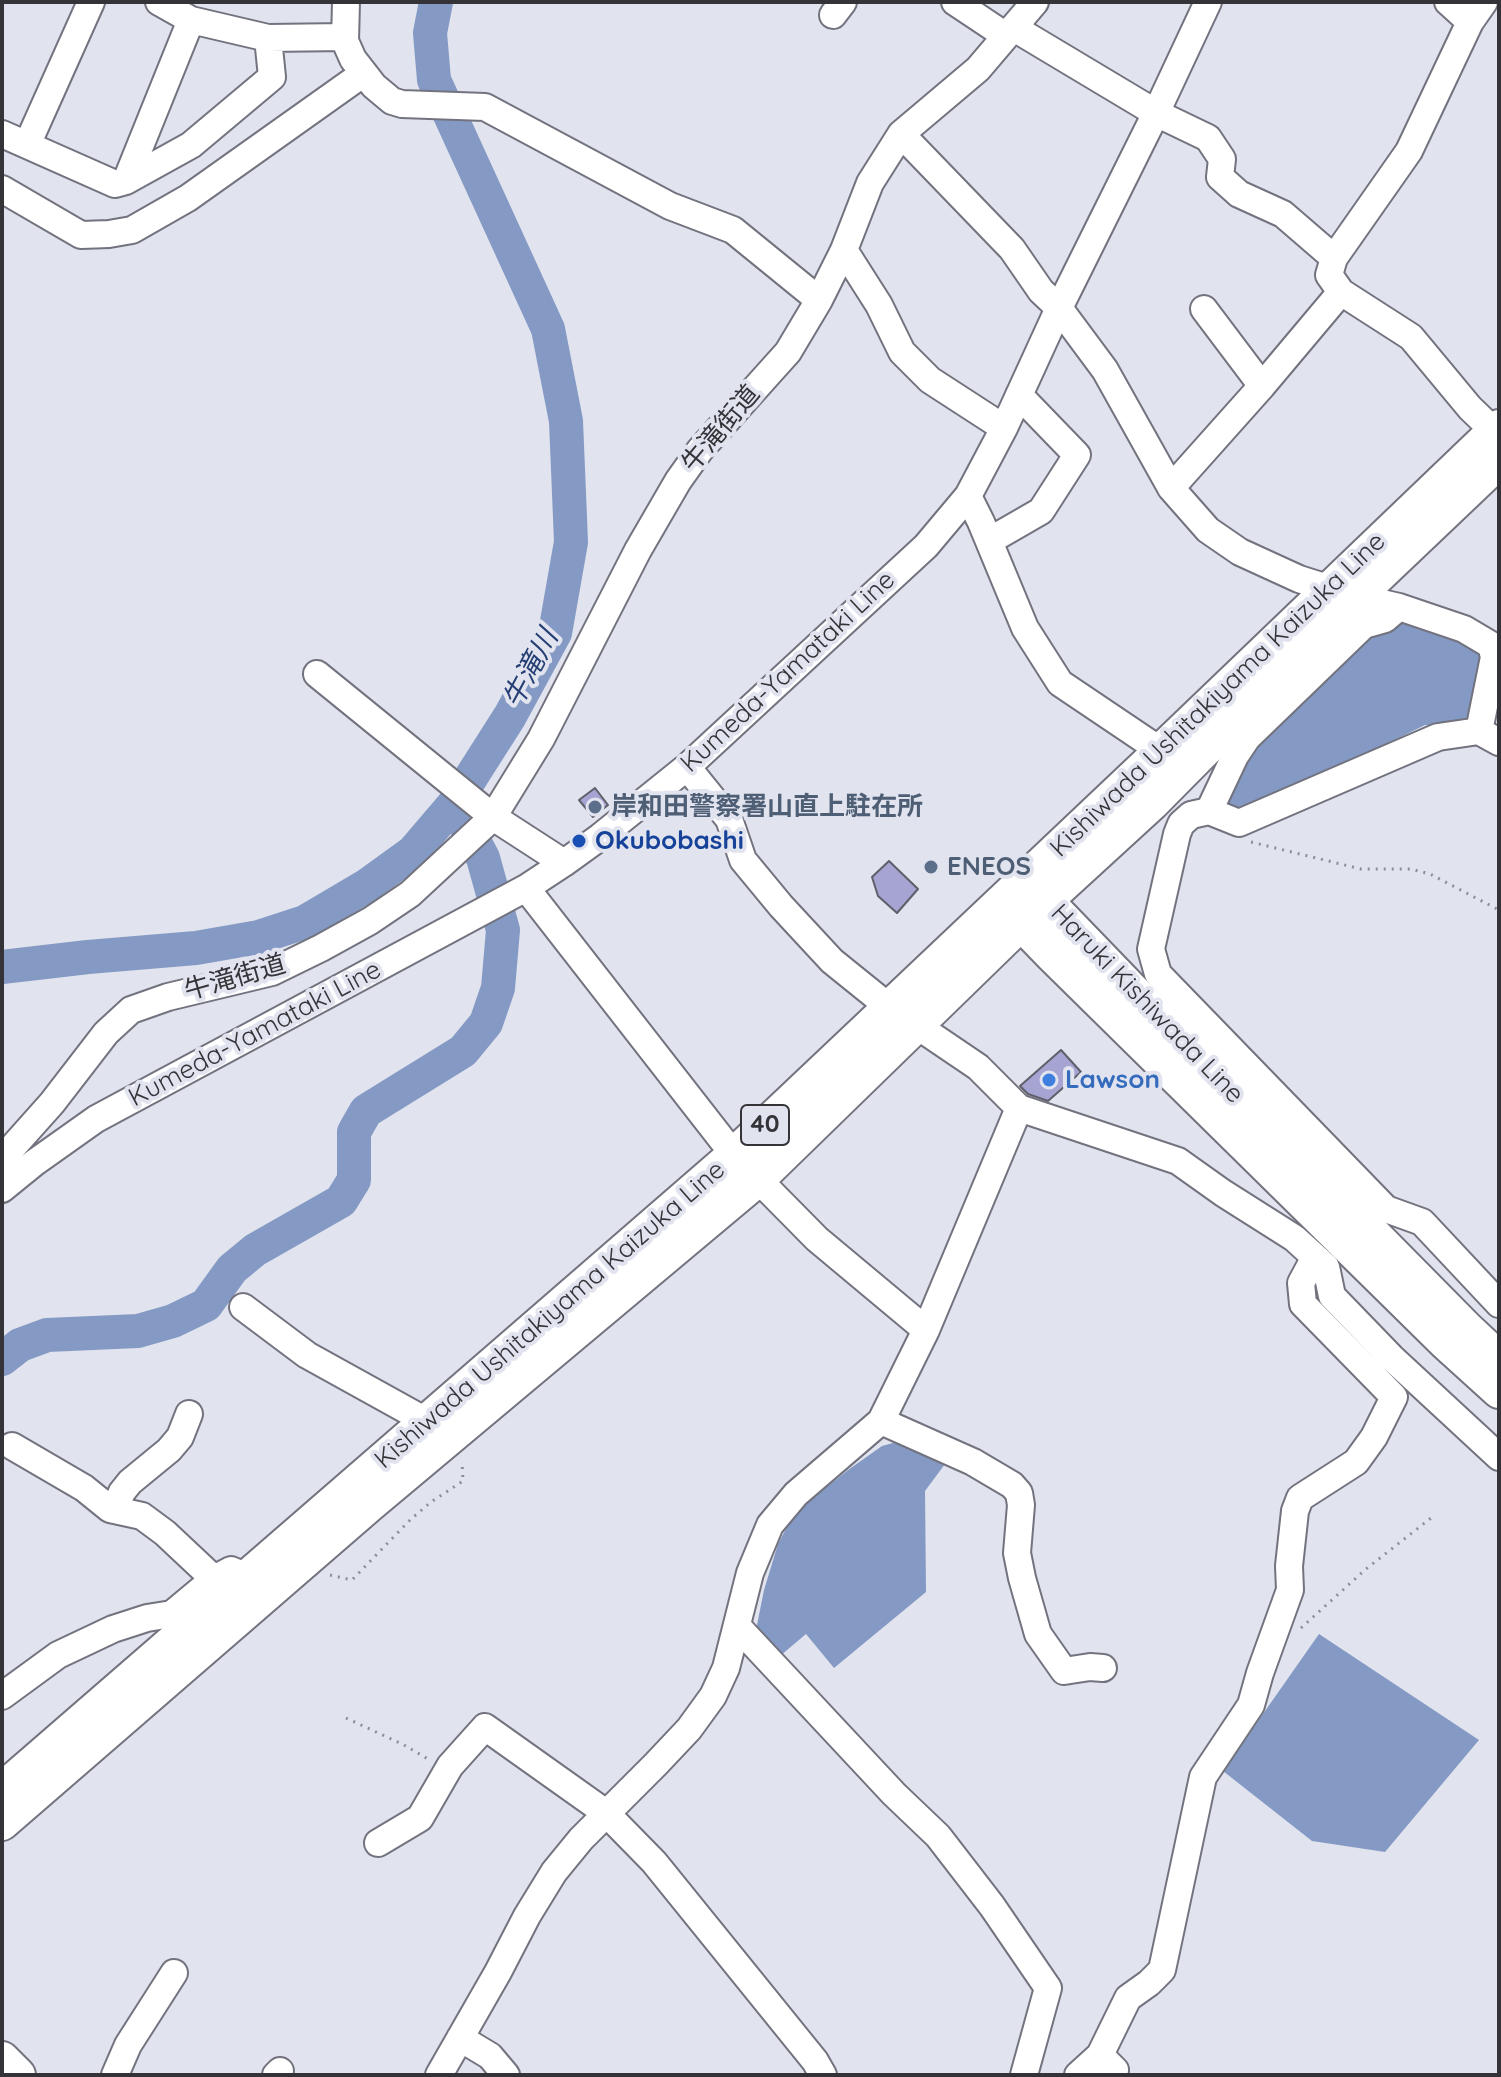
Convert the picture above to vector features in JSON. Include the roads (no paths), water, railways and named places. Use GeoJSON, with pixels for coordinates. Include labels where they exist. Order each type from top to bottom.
{"type":"FeatureCollection","features":[{"type":"Feature","properties":{"kind":"main road","name":"Kishiwada Ushitakiyama Kaizuka Line"},"geometry":{"type":"LineString","coordinates":[[2,1823],[296,1568],[734,1155],[902,1016],[1021,923],[1152,803],[1343,593],[1497,439]]}},
{"type":"Feature","properties":{"kind":"main road","name":"Kishiwada Ushitakiyama Kaizuka Line"},"geometry":{"type":"LineString","coordinates":[[2,1790],[248,1577],[758,1179],[1013,889],[1161,751],[1343,593]]}},
{"type":"Feature","properties":{"kind":"main road","name":"Haruki Kishiwada Line"},"geometry":{"type":"LineString","coordinates":[[1013,889],[1046,901],[1499,1359]]}},
{"type":"Feature","properties":{"kind":"main road","name":"Haruki Kishiwada Line"},"geometry":{"type":"LineString","coordinates":[[1013,889],[1021,923],[1424,1321],[1499,1391]]}},
{"type":"Feature","properties":{"kind":"street"},"geometry":{"type":"LineString","coordinates":[[27,145],[91,2]]}},
{"type":"Feature","properties":{"kind":"street"},"geometry":{"type":"LineString","coordinates":[[159,2],[191,20],[268,38],[345,37]]}},
{"type":"Feature","properties":{"kind":"street"},"geometry":{"type":"LineString","coordinates":[[346,2],[345,37],[353,59],[374,86],[392,101],[485,107],[670,206],[733,230],[819,300]]}},
{"type":"Feature","properties":{"kind":"street"},"geometry":{"type":"LineString","coordinates":[[955,2],[1156,113],[1208,138],[1222,159],[1220,177],[1239,194],[1283,214],[1334,258]]}},
{"type":"Feature","properties":{"kind":"street","name":"牛滝街道"},"geometry":{"type":"LineString","coordinates":[[11,1149],[52,1103],[106,1033],[131,1010],[168,997],[272,972],[297,960],[370,921],[410,894],[470,838],[541,739],[638,550],[678,481],[700,450],[788,352],[844,250],[870,183],[901,134],[978,69],[1035,2]]}},
{"type":"Feature","properties":{"kind":"street","name":"Kumeda-Yamataki Line"},"geometry":{"type":"LineString","coordinates":[[2,1189],[96,1119],[518,892],[564,863],[687,767],[926,546],[968,496],[1004,428],[1208,2]]}},
{"type":"Feature","properties":{"kind":"street"},"geometry":{"type":"LineString","coordinates":[[1448,2],[1477,12],[1409,151],[1334,258],[1329,275],[1341,292],[1411,337],[1497,439]]}},
{"type":"Feature","properties":{"kind":"street"},"geometry":{"type":"LineString","coordinates":[[126,181],[191,20]]}},
{"type":"Feature","properties":{"kind":"street"},"geometry":{"type":"LineString","coordinates":[[2,134],[115,184],[126,181],[191,145],[272,77],[268,38]]}},
{"type":"Feature","properties":{"kind":"street"},"geometry":{"type":"LineString","coordinates":[[2,189],[81,235],[132,230],[188,198],[364,73]]}},
{"type":"Feature","properties":{"kind":"street"},"geometry":{"type":"LineString","coordinates":[[901,134],[1012,249],[1041,291],[1059,308],[1105,370],[1171,488],[1208,530],[1240,552],[1299,579],[1399,607],[1495,640],[1489,736],[1438,737],[1239,823],[1209,811],[1191,815],[1181,824],[1177,834],[1151,949],[1158,974],[1386,1209],[1422,1222],[1499,1304]]}},
{"type":"Feature","properties":{"kind":"street"},"geometry":{"type":"LineString","coordinates":[[844,250],[879,305],[902,352],[930,380],[1004,428]]}},
{"type":"Feature","properties":{"kind":"street"},"geometry":{"type":"LineString","coordinates":[[1171,488],[1341,292]]}},
{"type":"Feature","properties":{"kind":"street"},"geometry":{"type":"LineString","coordinates":[[1204,309],[1262,386]]}},
{"type":"Feature","properties":{"kind":"street"},"geometry":{"type":"LineString","coordinates":[[989,541],[1041,511],[1077,455],[1019,395]]}},
{"type":"Feature","properties":{"kind":"street"},"geometry":{"type":"LineString","coordinates":[[968,496],[1025,628],[1060,683],[1161,751]]}},
{"type":"Feature","properties":{"kind":"street"},"geometry":{"type":"LineString","coordinates":[[1209,811],[1247,738],[1364,625],[1385,619],[1399,607]]}},
{"type":"Feature","properties":{"kind":"street"},"geometry":{"type":"LineString","coordinates":[[317,674],[489,815],[564,863]]}},
{"type":"Feature","properties":{"kind":"street"},"geometry":{"type":"LineString","coordinates":[[687,767],[729,819],[743,860],[832,961],[902,1016],[978,1067],[1019,1108],[1178,1161],[1294,1238],[1326,1267],[1332,1296],[1392,1358],[1499,1457]]}},
{"type":"Feature","properties":{"kind":"street"},"geometry":{"type":"LineString","coordinates":[[1152,803],[1181,824]]}},
{"type":"Feature","properties":{"kind":"street"},"geometry":{"type":"LineString","coordinates":[[518,892],[734,1155],[817,1239],[926,1330]]}},
{"type":"Feature","properties":{"kind":"street"},"geometry":{"type":"LineString","coordinates":[[439,2075],[554,1872],[581,1839],[681,1738],[713,1696],[726,1668],[750,1573],[770,1525],[796,1494],[881,1421],[926,1330],[1019,1108]]}},
{"type":"Feature","properties":{"kind":"street"},"geometry":{"type":"LineString","coordinates":[[11,1149],[25,1153],[34,1163]]}},
{"type":"Feature","properties":{"kind":"street"},"geometry":{"type":"LineString","coordinates":[[1078,2075],[1107,2065],[1128,1998],[1162,1970],[1203,1777],[1251,1705],[1290,1590],[1289,1566],[1295,1511],[1300,1498],[1356,1462],[1374,1437],[1394,1397],[1303,1304],[1301,1283],[1315,1257]]}},
{"type":"Feature","properties":{"kind":"street"},"geometry":{"type":"LineString","coordinates":[[243,1307],[307,1355],[444,1426]]}},
{"type":"Feature","properties":{"kind":"street"},"geometry":{"type":"LineString","coordinates":[[114,1510],[130,1482],[180,1437],[189,1414]]}},
{"type":"Feature","properties":{"kind":"street"},"geometry":{"type":"LineString","coordinates":[[881,1421],[973,1462],[1012,1485],[1019,1493],[1021,1505],[1019,1565],[1038,1634],[1064,1671],[1103,1668]]}},
{"type":"Feature","properties":{"kind":"street"},"geometry":{"type":"LineString","coordinates":[[12,1446],[84,1488],[110,1509],[142,1516],[214,1579]]}},
{"type":"Feature","properties":{"kind":"street"},"geometry":{"type":"LineString","coordinates":[[2,1696],[72,1648],[113,1629],[172,1614],[214,1579],[231,1570],[248,1577]]}},
{"type":"Feature","properties":{"kind":"street"},"geometry":{"type":"LineString","coordinates":[[737,1626],[894,1794],[938,1836],[992,1906],[1048,1988],[1024,2075]]}},
{"type":"Feature","properties":{"kind":"street"},"geometry":{"type":"LineString","coordinates":[[378,1843],[420,1818],[450,1766],[485,1727],[606,1813],[654,1862],[815,2061],[823,2075]]}},
{"type":"Feature","properties":{"kind":"street"},"geometry":{"type":"LineString","coordinates":[[115,2075],[128,2045],[174,1973]]}},
{"type":"Feature","properties":{"kind":"street"},"geometry":{"type":"LineString","coordinates":[[460,2038],[490,2056],[506,2075]]}},
{"type":"Feature","properties":{"kind":"water"},"geometry":{"type":"Polygon","coordinates":[[[1396,618],[1432,627],[1484,650],[1472,728],[1425,725],[1262,805],[1228,811],[1229,803],[1222,800],[1245,752],[1362,635],[1396,618]]]}},
{"type":"Feature","properties":{"kind":"water"},"geometry":{"type":"Polygon","coordinates":[[[893,1443],[948,1460],[925,1491],[926,1592],[834,1668],[806,1634],[780,1656],[756,1630],[778,1544],[788,1525],[803,1506],[848,1470],[882,1446],[893,1443]]]}},
{"type":"Feature","properties":{"kind":"water"},"geometry":{"type":"Polygon","coordinates":[[[1319,1634],[1479,1740],[1385,1852],[1312,1841],[1223,1771],[1319,1634]]]}},
{"type":"Feature","properties":{"kind":"waterway","name":"牛滝川"},"geometry":{"type":"LineString","coordinates":[[2,967],[196,948],[259,937],[305,922],[366,886],[413,852],[454,804],[510,716],[555,633],[571,542],[566,421],[548,329],[434,80],[430,33],[436,2]]}},
{"type":"Feature","properties":{"kind":"waterway"},"geometry":{"type":"LineString","coordinates":[[2,1359],[20,1345],[47,1335],[138,1331],[173,1321],[206,1305],[232,1269],[255,1250],[341,1201],[354,1180],[354,1132],[366,1111],[463,1051],[486,1023],[498,988],[503,930],[483,858],[456,807]]}},
{"type":"Feature","properties":{"kind":"place","name":"岸和田警察署山直上駐在所"},"geometry":{"type":"Point","coordinates":[595,807]}},
{"type":"Feature","properties":{"kind":"place","name":"Okubobashi"},"geometry":{"type":"Point","coordinates":[579,841]}},
{"type":"Feature","properties":{"kind":"place","name":"ENEOS"},"geometry":{"type":"Point","coordinates":[931,867]}},
{"type":"Feature","properties":{"kind":"place","name":"Lawson"},"geometry":{"type":"Point","coordinates":[1049,1080]}}]}
